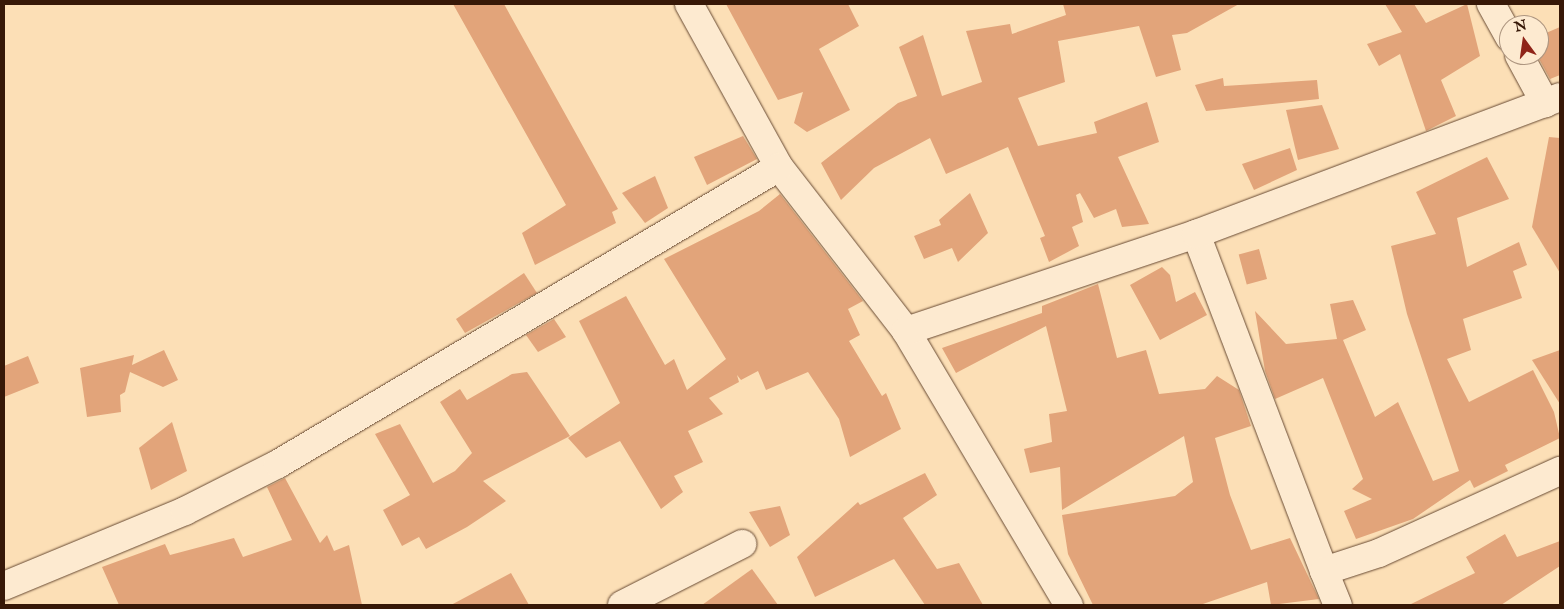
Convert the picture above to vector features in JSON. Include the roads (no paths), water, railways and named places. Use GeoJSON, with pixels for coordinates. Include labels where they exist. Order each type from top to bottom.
{"type":"FeatureCollection","features":[{"type":"Feature","properties":{"kind":"street"},"geometry":{"type":"LineString","coordinates":[[689,4],[779,167],[906,331],[1069,605]]}},
{"type":"Feature","properties":{"kind":"street"},"geometry":{"type":"LineString","coordinates":[[1491,4],[1499,19]]}},
{"type":"Feature","properties":{"kind":"street"},"geometry":{"type":"LineString","coordinates":[[906,331],[1196,234],[1552,100],[1526,65]]}},
{"type":"Feature","properties":{"kind":"street"},"geometry":{"type":"LineString","coordinates":[[4,586],[185,511],[278,464],[779,167]]}},
{"type":"Feature","properties":{"kind":"street"},"geometry":{"type":"LineString","coordinates":[[1196,234],[1338,605]]}},
{"type":"Feature","properties":{"kind":"street"},"geometry":{"type":"LineString","coordinates":[[1324,571],[1379,552],[1560,471]]}},
{"type":"Feature","properties":{"kind":"street"},"geometry":{"type":"LineString","coordinates":[[622,605],[742,544]]}}]}
